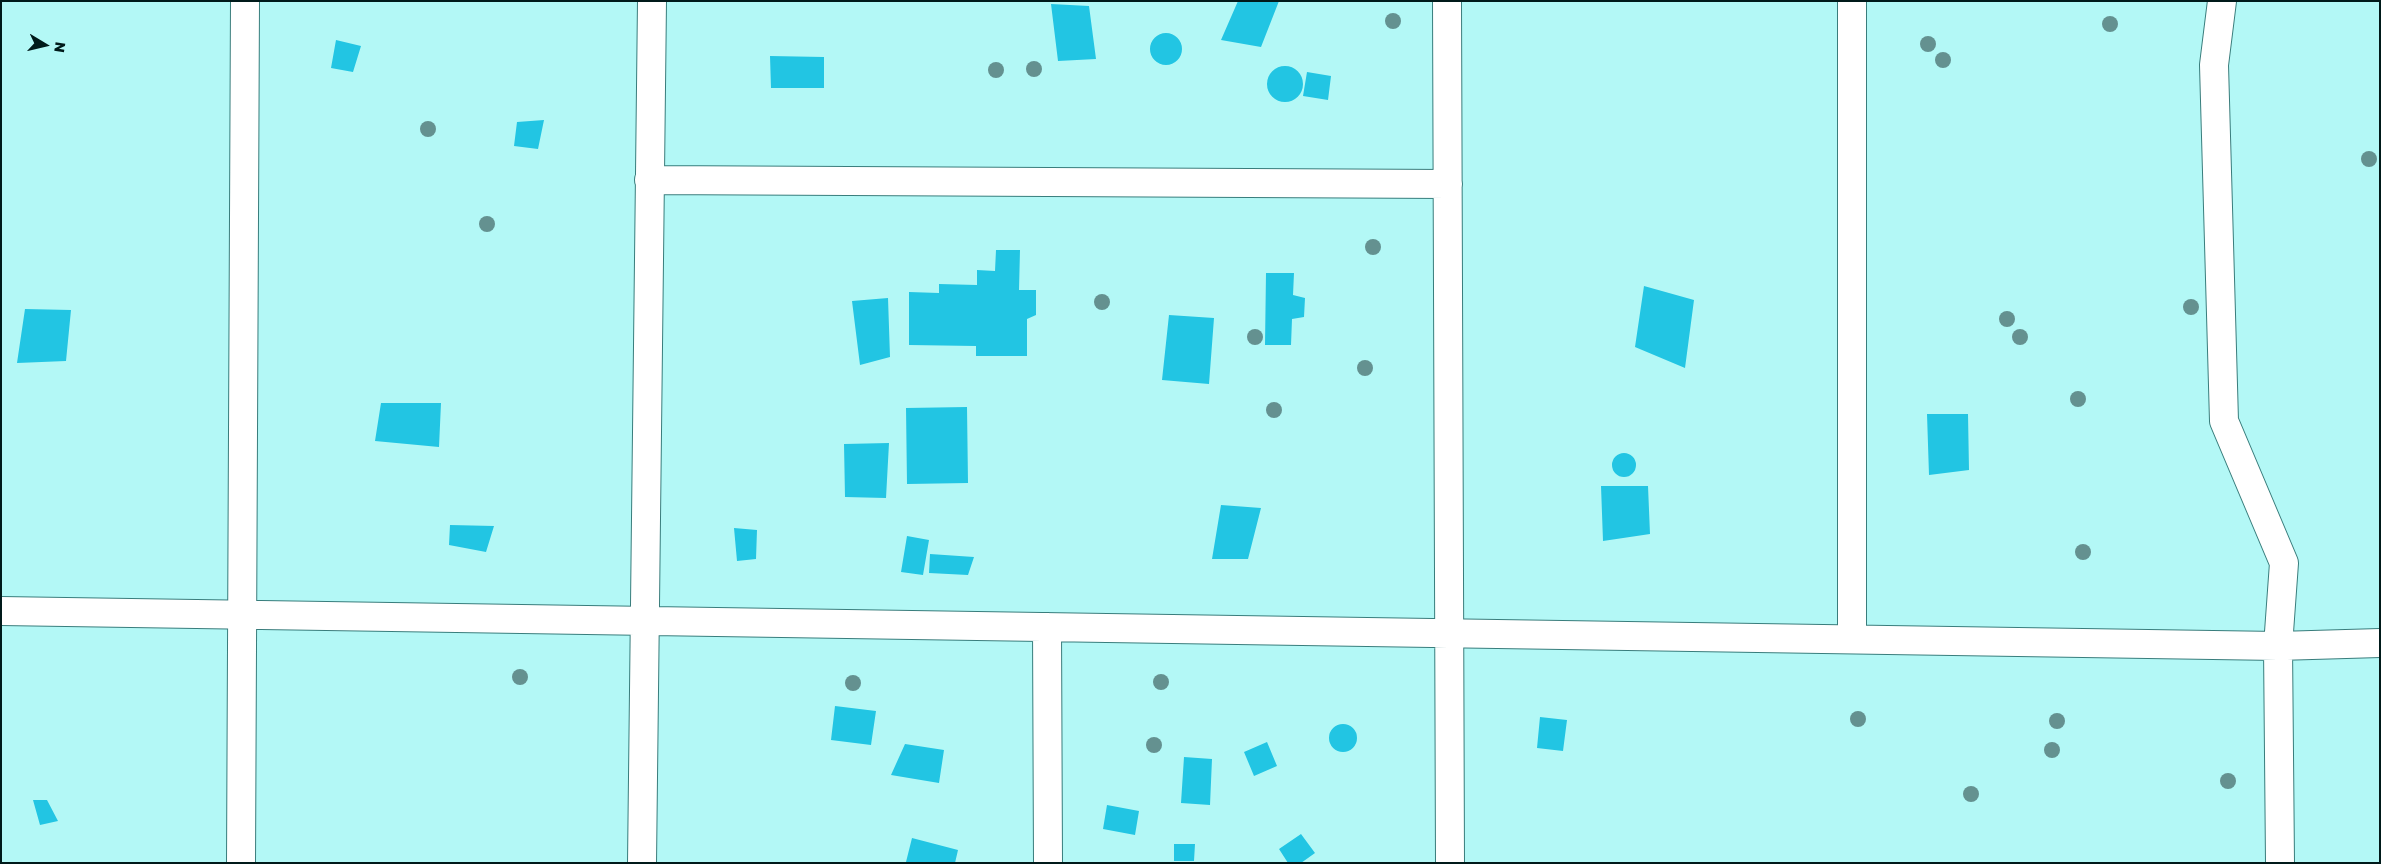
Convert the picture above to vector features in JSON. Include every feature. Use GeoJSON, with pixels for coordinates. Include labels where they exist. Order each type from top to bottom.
{"type":"FeatureCollection","features":[{"type":"Feature","properties":{"kind":"street"},"geometry":{"type":"LineString","coordinates":[[241,863],[245,1]]}},
{"type":"Feature","properties":{"kind":"street"},"geometry":{"type":"LineString","coordinates":[[642,863],[643,621],[652,1]]}},
{"type":"Feature","properties":{"kind":"street"},"geometry":{"type":"LineString","coordinates":[[1447,1],[1450,863]]}},
{"type":"Feature","properties":{"kind":"street"},"geometry":{"type":"LineString","coordinates":[[1852,1],[1852,639]]}},
{"type":"Feature","properties":{"kind":"street"},"geometry":{"type":"LineString","coordinates":[[2222,1],[2214,65],[2224,421],[2284,563],[2278,646],[2280,863]]}},
{"type":"Feature","properties":{"kind":"street"},"geometry":{"type":"LineString","coordinates":[[649,180],[1448,184]]}},
{"type":"Feature","properties":{"kind":"street"},"geometry":{"type":"LineString","coordinates":[[1,611],[2278,646],[2380,643]]}},
{"type":"Feature","properties":{"kind":"street"},"geometry":{"type":"LineString","coordinates":[[1047,627],[1048,863]]}},
{"type":"Feature","properties":{"kind":"building"},"geometry":{"type":"Polygon","coordinates":[[[1238,1],[1279,1],[1261,47],[1221,40],[1238,1]]]}},
{"type":"Feature","properties":{"kind":"building"},"geometry":{"type":"Polygon","coordinates":[[[1051,4],[1089,6],[1096,59],[1058,61],[1051,4]]]}},
{"type":"Feature","properties":{"kind":"building"},"geometry":{"type":"Polygon","coordinates":[[[1166,33],[1177,38],[1182,49],[1177,60],[1166,65],[1155,60],[1150,49],[1155,38],[1166,33]]]}},
{"type":"Feature","properties":{"kind":"building"},"geometry":{"type":"Polygon","coordinates":[[[336,40],[361,46],[353,72],[331,68],[336,40]]]}},
{"type":"Feature","properties":{"kind":"building"},"geometry":{"type":"Polygon","coordinates":[[[770,56],[824,57],[824,88],[771,88],[770,56]]]}},
{"type":"Feature","properties":{"kind":"building"},"geometry":{"type":"Polygon","coordinates":[[[1285,66],[1298,71],[1303,84],[1298,97],[1285,102],[1272,97],[1267,84],[1272,71],[1285,66]]]}},
{"type":"Feature","properties":{"kind":"building"},"geometry":{"type":"Polygon","coordinates":[[[1307,72],[1331,76],[1328,100],[1303,96],[1307,72]]]}},
{"type":"Feature","properties":{"kind":"building"},"geometry":{"type":"Polygon","coordinates":[[[544,120],[538,149],[514,146],[517,122],[544,120]]]}},
{"type":"Feature","properties":{"kind":"building"},"geometry":{"type":"Polygon","coordinates":[[[996,250],[1020,250],[1019,290],[1036,290],[1036,315],[1027,319],[1027,356],[976,356],[976,346],[909,345],[909,292],[939,293],[939,284],[977,285],[977,270],[995,271],[996,250]]]}},
{"type":"Feature","properties":{"kind":"building"},"geometry":{"type":"Polygon","coordinates":[[[1266,273],[1294,273],[1293,295],[1305,298],[1304,317],[1292,319],[1291,345],[1265,345],[1266,273]]]}},
{"type":"Feature","properties":{"kind":"building"},"geometry":{"type":"Polygon","coordinates":[[[1644,286],[1694,300],[1685,368],[1635,347],[1644,286]]]}},
{"type":"Feature","properties":{"kind":"building"},"geometry":{"type":"Polygon","coordinates":[[[888,298],[890,357],[860,365],[852,301],[888,298]]]}},
{"type":"Feature","properties":{"kind":"building"},"geometry":{"type":"Polygon","coordinates":[[[25,309],[71,310],[66,361],[17,363],[25,309]]]}},
{"type":"Feature","properties":{"kind":"building"},"geometry":{"type":"Polygon","coordinates":[[[1169,315],[1214,318],[1209,384],[1162,380],[1169,315]]]}},
{"type":"Feature","properties":{"kind":"building"},"geometry":{"type":"Polygon","coordinates":[[[381,403],[441,403],[439,447],[375,441],[381,403]]]}},
{"type":"Feature","properties":{"kind":"building"},"geometry":{"type":"Polygon","coordinates":[[[967,407],[968,483],[907,484],[906,408],[967,407]]]}},
{"type":"Feature","properties":{"kind":"building"},"geometry":{"type":"Polygon","coordinates":[[[1927,414],[1968,414],[1969,470],[1929,475],[1927,414]]]}},
{"type":"Feature","properties":{"kind":"building"},"geometry":{"type":"Polygon","coordinates":[[[889,443],[886,498],[845,497],[844,444],[889,443]]]}},
{"type":"Feature","properties":{"kind":"building"},"geometry":{"type":"Polygon","coordinates":[[[1624,453],[1633,456],[1636,465],[1633,474],[1624,477],[1615,474],[1612,465],[1615,456],[1624,453]]]}},
{"type":"Feature","properties":{"kind":"building"},"geometry":{"type":"Polygon","coordinates":[[[1601,486],[1648,486],[1650,534],[1603,541],[1601,486]]]}},
{"type":"Feature","properties":{"kind":"building"},"geometry":{"type":"Polygon","coordinates":[[[1221,505],[1261,508],[1248,559],[1212,559],[1221,505]]]}},
{"type":"Feature","properties":{"kind":"building"},"geometry":{"type":"Polygon","coordinates":[[[450,525],[494,526],[486,552],[449,545],[450,525]]]}},
{"type":"Feature","properties":{"kind":"building"},"geometry":{"type":"Polygon","coordinates":[[[734,528],[757,530],[756,559],[737,561],[734,528]]]}},
{"type":"Feature","properties":{"kind":"building"},"geometry":{"type":"Polygon","coordinates":[[[907,536],[929,540],[923,575],[901,572],[907,536]]]}},
{"type":"Feature","properties":{"kind":"building"},"geometry":{"type":"Polygon","coordinates":[[[930,554],[974,557],[968,575],[929,573],[930,554]]]}},
{"type":"Feature","properties":{"kind":"building"},"geometry":{"type":"Polygon","coordinates":[[[835,706],[876,711],[871,745],[831,740],[835,706]]]}},
{"type":"Feature","properties":{"kind":"building"},"geometry":{"type":"Polygon","coordinates":[[[1540,717],[1567,720],[1563,751],[1537,748],[1540,717]]]}},
{"type":"Feature","properties":{"kind":"building"},"geometry":{"type":"Polygon","coordinates":[[[1343,724],[1353,728],[1357,738],[1353,748],[1343,752],[1333,748],[1329,738],[1333,728],[1343,724]]]}},
{"type":"Feature","properties":{"kind":"building"},"geometry":{"type":"Polygon","coordinates":[[[1267,742],[1277,766],[1254,776],[1244,752],[1267,742]]]}},
{"type":"Feature","properties":{"kind":"building"},"geometry":{"type":"Polygon","coordinates":[[[905,744],[944,750],[939,783],[891,775],[905,744]]]}},
{"type":"Feature","properties":{"kind":"building"},"geometry":{"type":"Polygon","coordinates":[[[1184,757],[1212,759],[1210,805],[1181,803],[1184,757]]]}},
{"type":"Feature","properties":{"kind":"building"},"geometry":{"type":"Polygon","coordinates":[[[33,800],[47,800],[58,821],[40,825],[33,800]]]}},
{"type":"Feature","properties":{"kind":"building"},"geometry":{"type":"Polygon","coordinates":[[[1107,805],[1139,811],[1135,835],[1103,829],[1107,805]]]}},
{"type":"Feature","properties":{"kind":"building"},"geometry":{"type":"Polygon","coordinates":[[[1301,834],[1315,853],[1301,863],[1288,863],[1279,849],[1301,834]]]}},
{"type":"Feature","properties":{"kind":"building"},"geometry":{"type":"Polygon","coordinates":[[[912,838],[958,850],[955,863],[906,862],[912,838]]]}},
{"type":"Feature","properties":{"kind":"building"},"geometry":{"type":"Polygon","coordinates":[[[1174,844],[1195,844],[1194,861],[1174,861],[1174,844]]]}}]}
